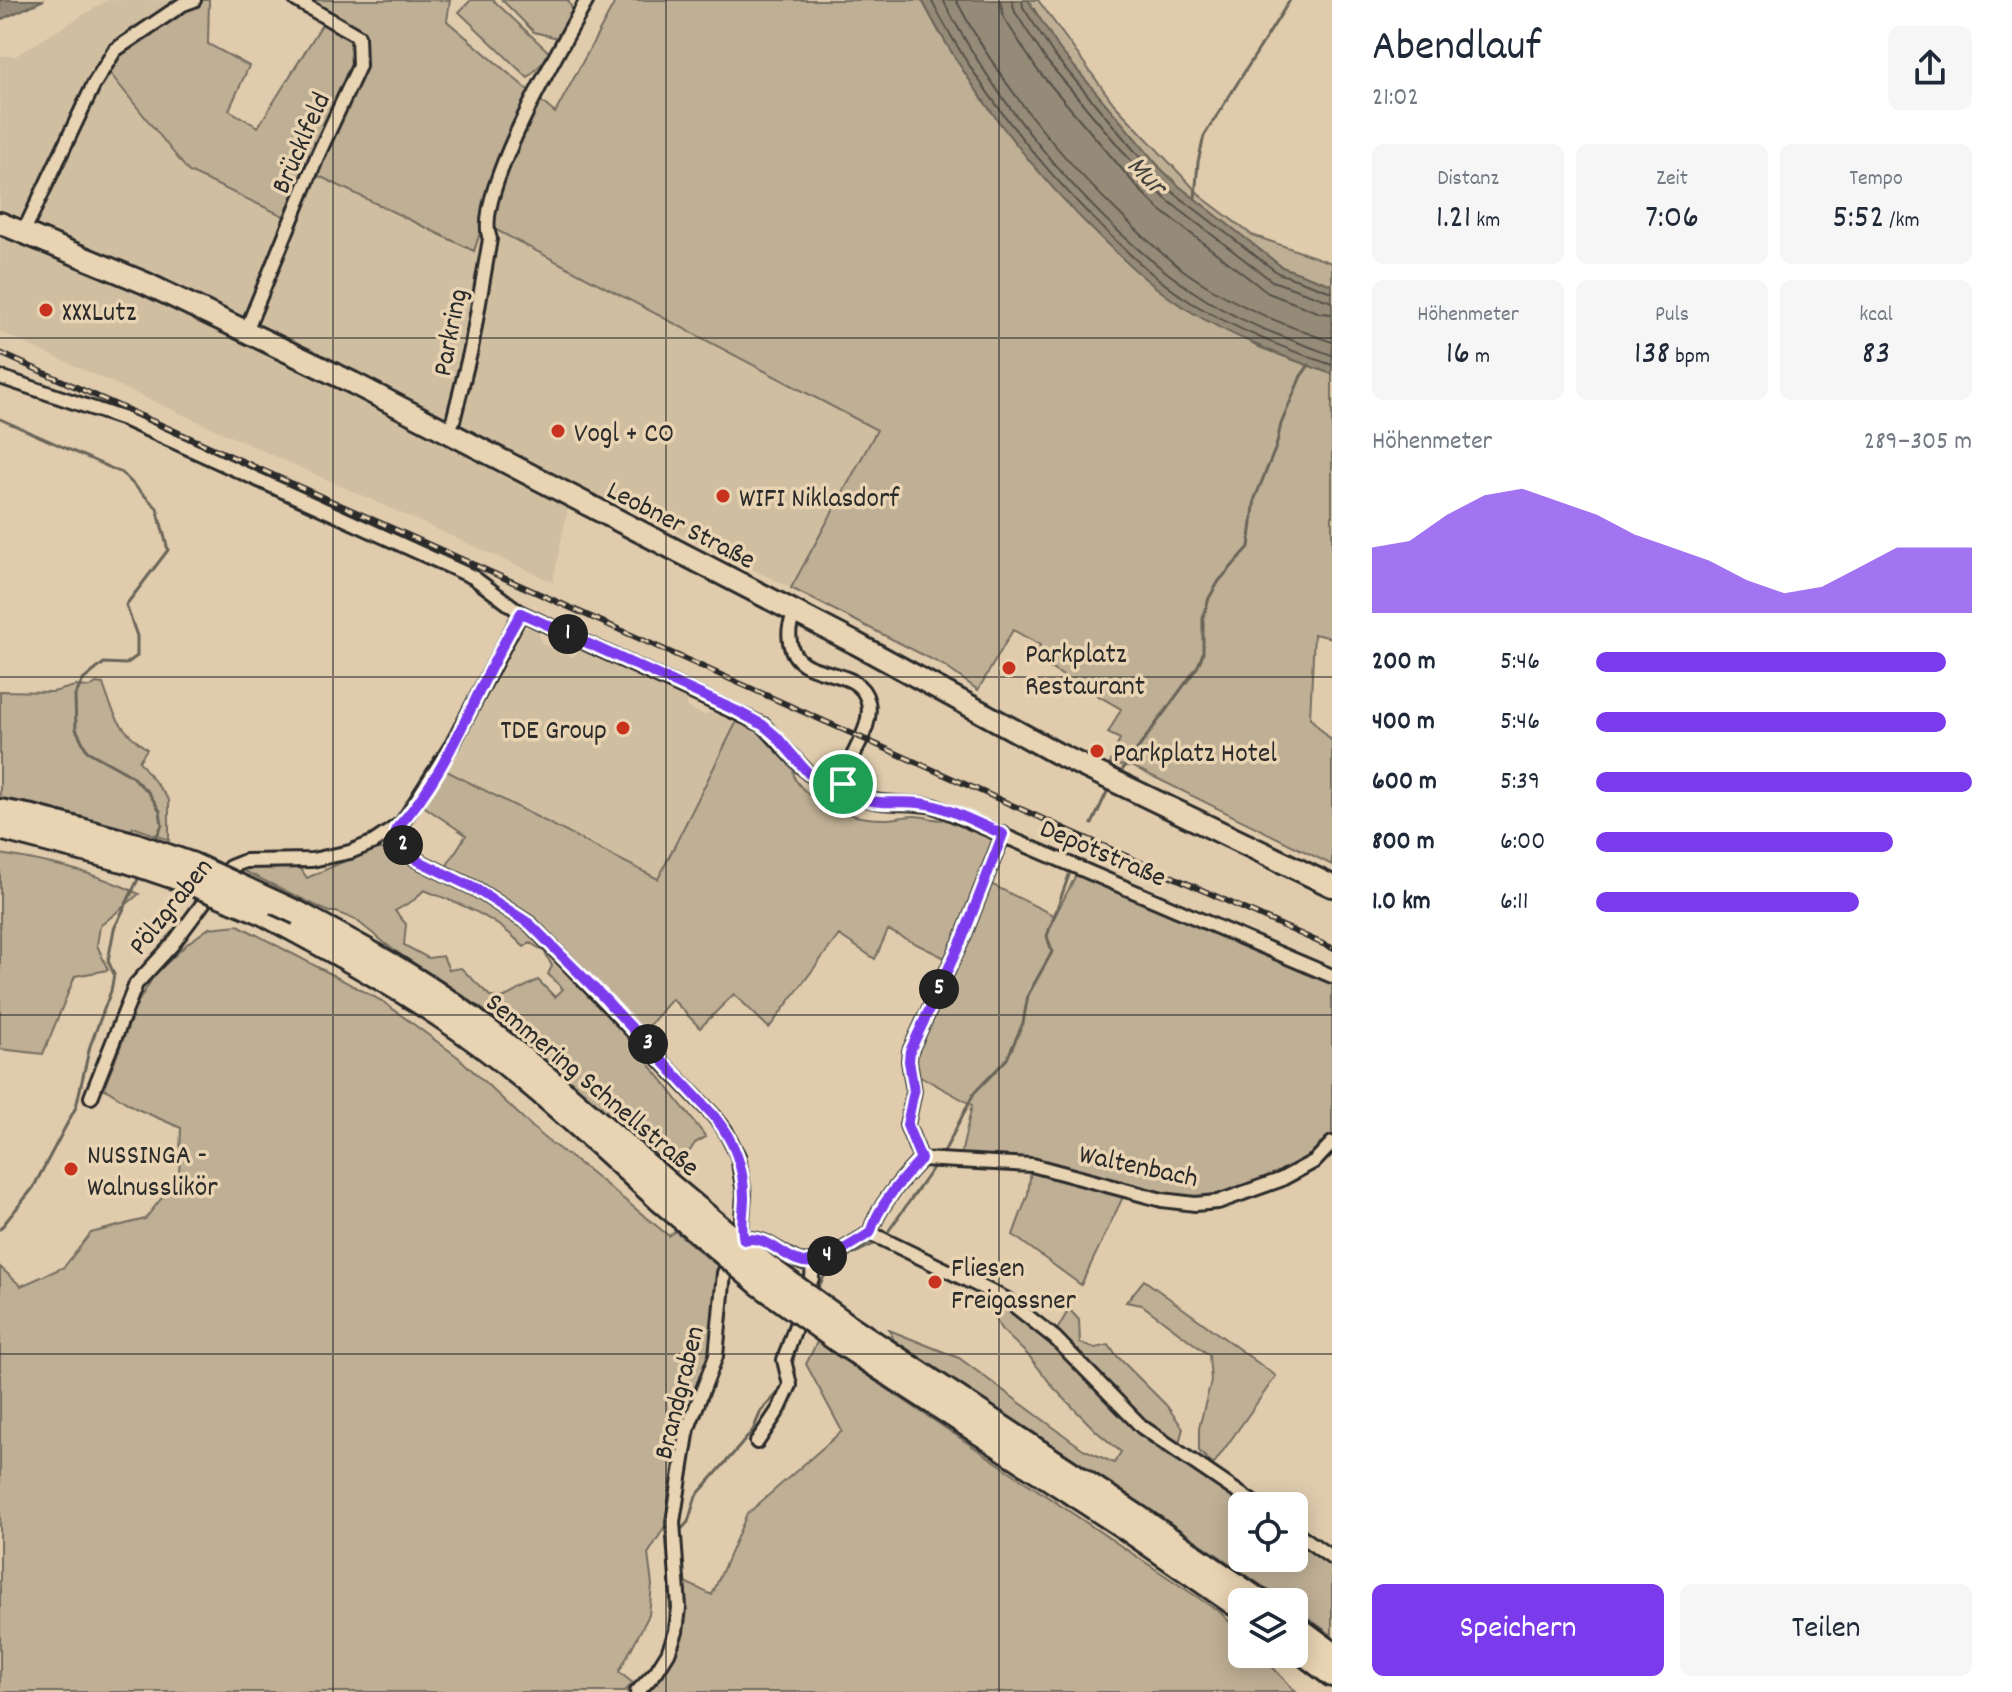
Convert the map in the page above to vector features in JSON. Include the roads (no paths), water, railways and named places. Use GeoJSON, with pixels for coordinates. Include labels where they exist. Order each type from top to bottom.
{"type":"FeatureCollection","features":[{"type":"Feature","properties":{"kind":"highway","name":"Semmering Schnellstraße"},"geometry":{"type":"LineString","coordinates":[[0,811],[130,853],[186,881],[259,911],[366,968],[441,1016],[666,1194]]}},
{"type":"Feature","properties":{"kind":"highway","name":"Semmering Schnellstraße"},"geometry":{"type":"LineString","coordinates":[[0,828],[193,865],[298,913],[375,954],[450,1002],[529,1062],[761,1285],[1138,1517],[1241,1588]]}},
{"type":"Feature","properties":{"kind":"highway","name":"Semmering Schnellstraße"},"geometry":{"type":"LineString","coordinates":[[845,1335],[1228,1599]]}},
{"type":"Feature","properties":{"kind":"highway"},"geometry":{"type":"LineString","coordinates":[[1308,1635],[1332,1653]]}},
{"type":"Feature","properties":{"kind":"highway"},"geometry":{"type":"LineString","coordinates":[[1308,1657],[1332,1675]]}},
{"type":"Feature","properties":{"kind":"main road","name":"Leobner Straße"},"geometry":{"type":"LineString","coordinates":[[0,223],[103,264],[246,331],[796,613],[1056,753],[1332,886]]}},
{"type":"Feature","properties":{"kind":"street"},"geometry":{"type":"LineString","coordinates":[[24,231],[94,84],[115,50],[183,4],[194,0]]}},
{"type":"Feature","properties":{"kind":"street","name":"Brücklfeld"},"geometry":{"type":"LineString","coordinates":[[246,331],[317,157],[359,66],[358,36],[296,0]]}},
{"type":"Feature","properties":{"kind":"street","name":"Parkring"},"geometry":{"type":"LineString","coordinates":[[447,432],[453,421],[471,349],[490,239],[486,229],[496,186],[510,146],[587,0]]}},
{"type":"Feature","properties":{"kind":"street","name":"Depotstraße"},"geometry":{"type":"LineString","coordinates":[[0,377],[124,419],[473,577],[521,613],[763,725],[808,773],[831,785],[843,784],[853,794],[872,803],[916,802],[934,806],[1332,976]]}},
{"type":"Feature","properties":{"kind":"street","name":"Pölzgraben"},"geometry":{"type":"LineString","coordinates":[[91,1097],[136,984],[172,945],[230,867],[262,859],[326,858],[374,842],[396,829],[453,743],[521,613]]}},
{"type":"Feature","properties":{"kind":"street"},"geometry":{"type":"LineString","coordinates":[[796,613],[789,626],[793,654],[801,663],[851,681],[864,691],[868,701],[865,727],[845,771],[843,784]]}},
{"type":"Feature","properties":{"kind":"street"},"geometry":{"type":"LineString","coordinates":[[396,829],[404,847],[417,860],[486,895],[530,924],[714,1116],[732,1142],[740,1165],[744,1194],[741,1230],[744,1240],[759,1239],[795,1258],[813,1262],[870,1233],[874,1222],[909,1171],[921,1159],[907,1125],[914,1091],[910,1051],[963,937],[1003,834]]}},
{"type":"Feature","properties":{"kind":"street","name":"Waltenbach"},"geometry":{"type":"LineString","coordinates":[[921,1159],[1032,1165],[1162,1200],[1195,1204],[1218,1202],[1280,1180],[1315,1161],[1332,1143]]}},
{"type":"Feature","properties":{"kind":"street"},"geometry":{"type":"LineString","coordinates":[[870,1233],[1006,1299],[1055,1338],[1142,1427],[1237,1492]]}},
{"type":"Feature","properties":{"kind":"street","name":"Brandgraben"},"geometry":{"type":"LineString","coordinates":[[637,1692],[656,1672],[676,1632],[679,1608],[673,1522],[683,1457],[695,1407],[716,1356],[726,1264],[744,1240]]}},
{"type":"Feature","properties":{"kind":"street"},"geometry":{"type":"LineString","coordinates":[[757,1442],[779,1409],[790,1385],[784,1360],[812,1278],[813,1262]]}},
{"type":"Feature","properties":{"kind":"street"},"geometry":{"type":"LineString","coordinates":[[1308,1541],[1332,1558]]}},
{"type":"Feature","properties":{"kind":"water"},"geometry":{"type":"Polygon","coordinates":[[[0,0],[44,0],[0,20],[0,0]]]}},
{"type":"Feature","properties":{"kind":"water","name":"Mur"},"geometry":{"type":"Polygon","coordinates":[[[922,0],[1028,0],[1060,50],[1161,169],[1180,187],[1282,267],[1332,285],[1332,374],[1258,346],[1205,320],[1165,295],[1124,260],[1027,158],[960,66],[922,0]]]}},
{"type":"Feature","properties":{"kind":"waterway"},"geometry":{"type":"LineString","coordinates":[[1195,198],[1204,136],[1290,0]]}},
{"type":"Feature","properties":{"kind":"waterway"},"geometry":{"type":"LineString","coordinates":[[1123,769],[1198,666],[1203,653],[1203,618],[1209,598],[1219,581],[1249,547],[1255,498],[1276,447],[1281,424],[1301,376],[1309,365]]}},
{"type":"Feature","properties":{"kind":"waterway"},"geometry":{"type":"LineString","coordinates":[[0,419],[122,473],[157,508],[168,550],[126,605],[137,636],[137,656],[126,664],[104,663],[83,680],[75,696],[76,729],[87,751],[130,775],[149,793],[160,811],[162,825],[155,840]]}},
{"type":"Feature","properties":{"kind":"waterway"},"geometry":{"type":"LineString","coordinates":[[1092,824],[1107,792]]}},
{"type":"Feature","properties":{"kind":"waterway"},"geometry":{"type":"LineString","coordinates":[[0,1229],[33,1188],[76,1107],[90,1046],[111,991],[114,974],[108,961],[114,929],[141,873]]}},
{"type":"Feature","properties":{"kind":"waterway"},"geometry":{"type":"LineString","coordinates":[[943,1154],[974,1093],[1007,1059],[1023,1023],[1028,995],[1052,952],[1047,936],[1069,875]]}},
{"type":"Feature","properties":{"kind":"waterway"},"geometry":{"type":"LineString","coordinates":[[885,1236],[935,1165]]}},
{"type":"Feature","properties":{"kind":"waterway"},"geometry":{"type":"LineString","coordinates":[[817,1290],[830,1265],[876,1243]]}},
{"type":"Feature","properties":{"kind":"waterway"},"geometry":{"type":"LineString","coordinates":[[791,1370],[799,1334]]}},
{"type":"Feature","properties":{"kind":"waterway"},"geometry":{"type":"LineString","coordinates":[[677,1534],[688,1522],[696,1496],[753,1430],[761,1411],[784,1382]]}},
{"type":"Feature","properties":{"kind":"waterway"},"geometry":{"type":"LineString","coordinates":[[659,1657],[670,1617],[670,1551]]}},
{"type":"Feature","properties":{"kind":"waterway"},"geometry":{"type":"LineString","coordinates":[[627,1692],[639,1681]]}},
{"type":"Feature","properties":{"kind":"railway"},"geometry":{"type":"LineString","coordinates":[[0,353],[1332,948]]}},
{"type":"Feature","properties":{"kind":"place","name":"XXXLutz"},"geometry":{"type":"Point","coordinates":[46,310]}},
{"type":"Feature","properties":{"kind":"place","name":"Vogl + CO"},"geometry":{"type":"Point","coordinates":[558,431]}},
{"type":"Feature","properties":{"kind":"place","name":"WIFI Niklasdorf"},"geometry":{"type":"Point","coordinates":[723,496]}},
{"type":"Feature","properties":{"kind":"place","name":"Parkplatz Restaurant"},"geometry":{"type":"Point","coordinates":[1009,668]}},
{"type":"Feature","properties":{"kind":"place","name":"TDE Group"},"geometry":{"type":"Point","coordinates":[623,728]}},
{"type":"Feature","properties":{"kind":"place","name":"Parkplatz Hotel"},"geometry":{"type":"Point","coordinates":[1097,751]}},
{"type":"Feature","properties":{"kind":"place","name":"NUSSINGA - Walnusslikör"},"geometry":{"type":"Point","coordinates":[71,1169]}},
{"type":"Feature","properties":{"kind":"place","name":"Fliesen Freigassner"},"geometry":{"type":"Point","coordinates":[935,1282]}}]}
